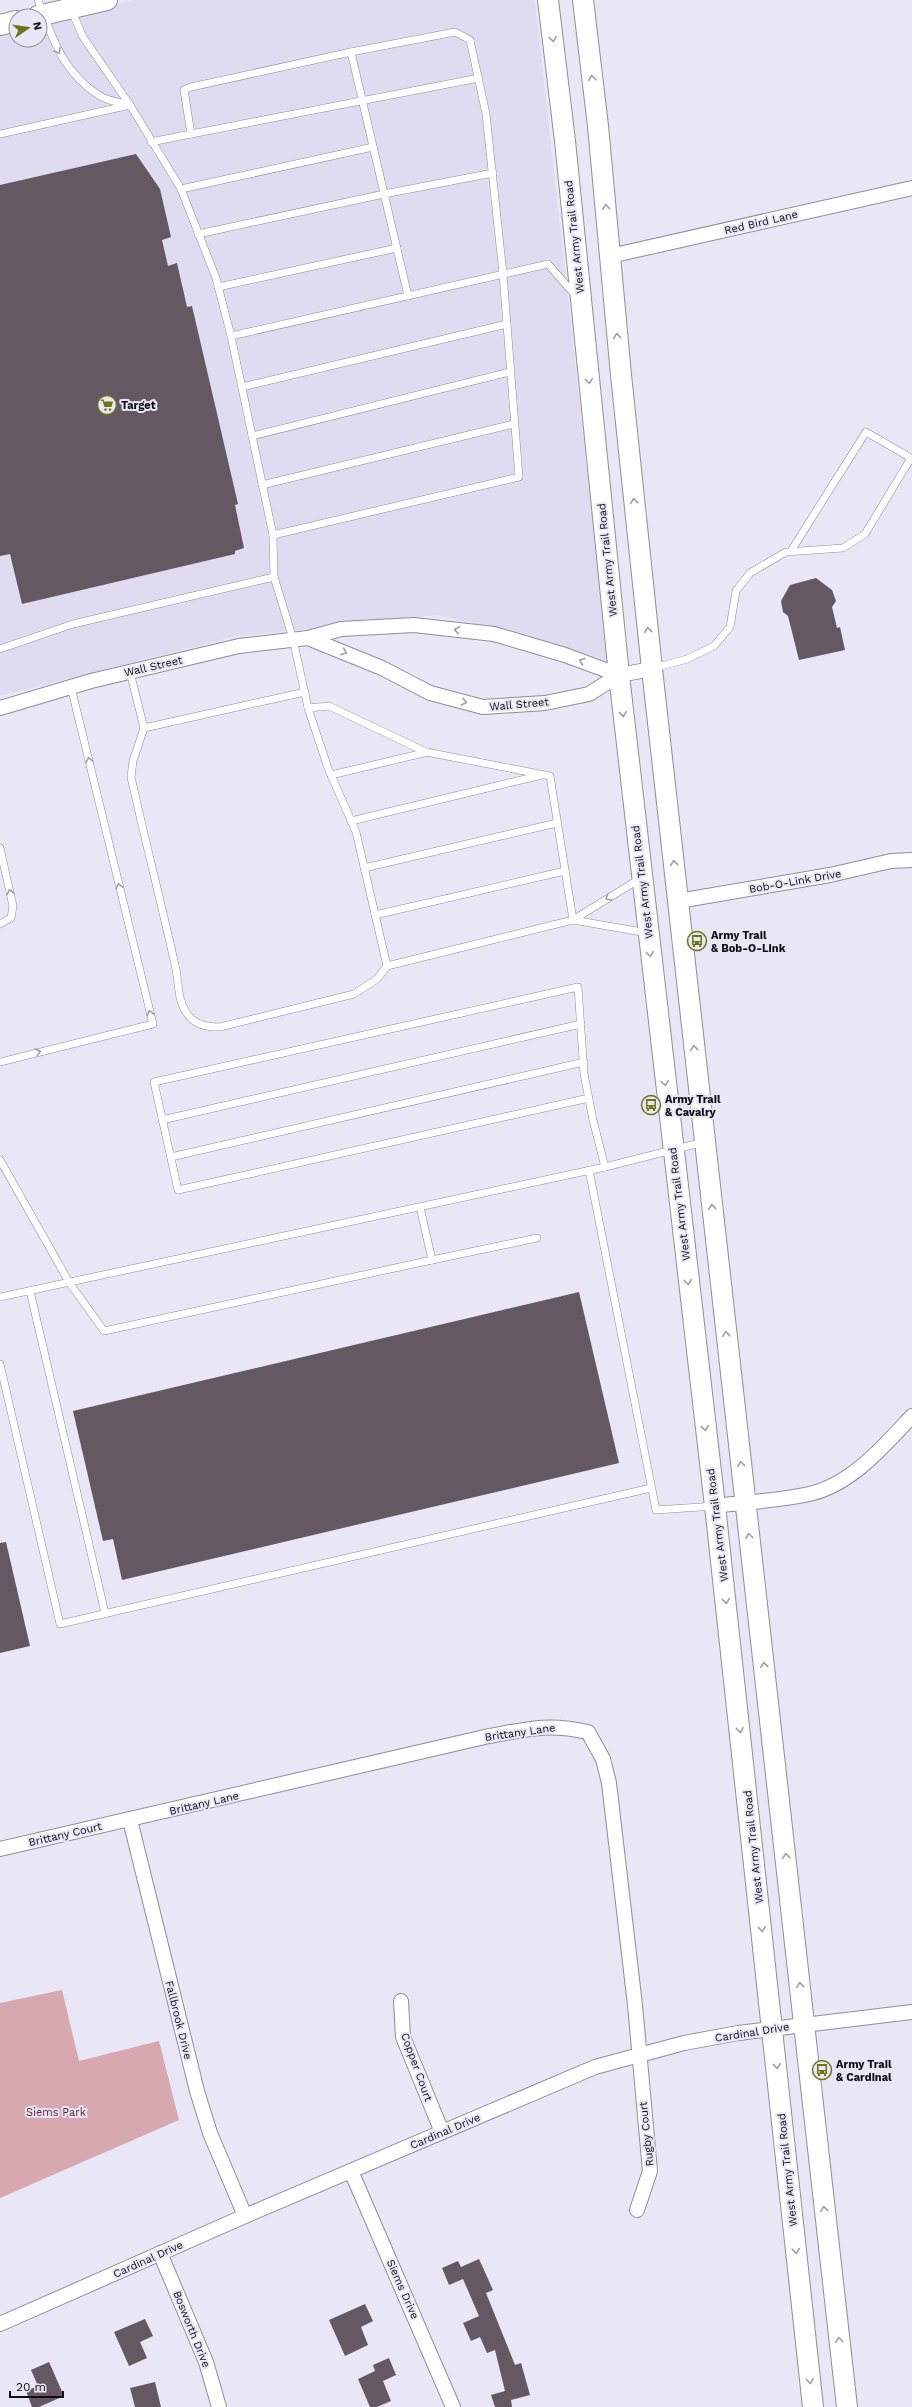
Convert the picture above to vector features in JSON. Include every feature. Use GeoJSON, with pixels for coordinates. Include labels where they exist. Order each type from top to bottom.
{"type":"FeatureCollection","features":[{"type":"Feature","properties":{"kind":"main road"},"geometry":{"type":"LineString","coordinates":[[48,8],[68,4],[107,0]]}},
{"type":"Feature","properties":{"kind":"main road","name":"West Army Trail Road"},"geometry":{"type":"LineString","coordinates":[[548,0],[581,301],[619,675],[715,1506],[773,2028],[813,2407]]}},
{"type":"Feature","properties":{"kind":"main road"},"geometry":{"type":"LineString","coordinates":[[583,0],[598,126],[652,669],[847,2407]]}},
{"type":"Feature","properties":{"kind":"street","name":"Red Bird Lane"},"geometry":{"type":"LineString","coordinates":[[610,256],[912,188]]}},
{"type":"Feature","properties":{"kind":"street","name":"Wall Street"},"geometry":{"type":"LineString","coordinates":[[0,708],[71,687],[239,646],[308,638],[340,629],[414,625],[494,634],[565,655],[619,675]]}},
{"type":"Feature","properties":{"kind":"street","name":"Wall Street"},"geometry":{"type":"LineString","coordinates":[[308,638],[382,668],[430,694],[483,706],[545,703],[589,694],[619,675],[652,669]]}},
{"type":"Feature","properties":{"kind":"street","name":"Bob-O-Link Drive"},"geometry":{"type":"LineString","coordinates":[[678,901],[830,875],[891,861],[912,860]]}},
{"type":"Feature","properties":{"kind":"street"},"geometry":{"type":"LineString","coordinates":[[715,1506],[810,1494],[844,1479],[882,1448],[912,1416]]}},
{"type":"Feature","properties":{"kind":"street","name":"Brittany Lane"},"geometry":{"type":"LineString","coordinates":[[130,1820],[489,1736],[540,1727],[561,1726],[588,1732],[603,1759],[610,1791],[634,1997],[638,2056]]}},
{"type":"Feature","properties":{"kind":"street","name":"Brittany Court"},"geometry":{"type":"LineString","coordinates":[[0,1849],[130,1820]]}},
{"type":"Feature","properties":{"kind":"street","name":"Fallbrook Drive"},"geometry":{"type":"LineString","coordinates":[[130,1820],[196,2091],[210,2133],[245,2216]]}},
{"type":"Feature","properties":{"kind":"street","name":"Copper Court"},"geometry":{"type":"LineString","coordinates":[[401,2001],[403,2037],[442,2132]]}},
{"type":"Feature","properties":{"kind":"street","name":"Cardinal Drive"},"geometry":{"type":"LineString","coordinates":[[0,2324],[245,2216],[595,2067],[684,2043],[773,2028],[912,2012]]}},
{"type":"Feature","properties":{"kind":"street","name":"Rugby Court"},"geometry":{"type":"LineString","coordinates":[[637,2210],[650,2171],[638,2056]]}},
{"type":"Feature","properties":{"kind":"street","name":"Siems Drive"},"geometry":{"type":"LineString","coordinates":[[351,2171],[453,2407]]}},
{"type":"Feature","properties":{"kind":"street","name":"Bosworth Drive"},"geometry":{"type":"LineString","coordinates":[[160,2254],[206,2362],[219,2407]]}},
{"type":"Feature","properties":{"kind":"lane"},"geometry":{"type":"LineString","coordinates":[[68,4],[83,37],[130,105],[151,142],[181,189],[218,287],[231,336],[273,535],[274,577],[293,639],[308,708],[331,775],[351,821],[364,868],[387,966]]}},
{"type":"Feature","properties":{"kind":"lane"},"geometry":{"type":"LineString","coordinates":[[48,29],[69,70],[100,96],[130,105]]}},
{"type":"Feature","properties":{"kind":"lane"},"geometry":{"type":"LineString","coordinates":[[191,134],[184,90],[351,52],[455,32],[470,40],[486,114],[493,174],[503,274],[519,477],[273,535]]}},
{"type":"Feature","properties":{"kind":"lane"},"geometry":{"type":"LineString","coordinates":[[351,52],[408,296]]}},
{"type":"Feature","properties":{"kind":"lane"},"geometry":{"type":"LineString","coordinates":[[151,142],[479,78]]}},
{"type":"Feature","properties":{"kind":"lane"},"geometry":{"type":"LineString","coordinates":[[0,134],[130,105]]}},
{"type":"Feature","properties":{"kind":"lane"},"geometry":{"type":"LineString","coordinates":[[181,189],[373,147]]}},
{"type":"Feature","properties":{"kind":"lane"},"geometry":{"type":"LineString","coordinates":[[198,234],[384,194],[493,174]]}},
{"type":"Feature","properties":{"kind":"lane"},"geometry":{"type":"LineString","coordinates":[[218,287],[397,248]]}},
{"type":"Feature","properties":{"kind":"lane"},"geometry":{"type":"LineString","coordinates":[[231,336],[548,264],[581,301]]}},
{"type":"Feature","properties":{"kind":"lane"},"geometry":{"type":"LineString","coordinates":[[242,387],[507,324]]}},
{"type":"Feature","properties":{"kind":"lane"},"geometry":{"type":"LineString","coordinates":[[252,436],[510,372]]}},
{"type":"Feature","properties":{"kind":"lane"},"geometry":{"type":"LineString","coordinates":[[262,485],[514,424]]}},
{"type":"Feature","properties":{"kind":"lane"},"geometry":{"type":"LineString","coordinates":[[652,669],[687,659],[714,646],[730,627],[736,591],[750,572],[786,552],[843,548],[865,534],[911,458],[866,432],[791,551]]}},
{"type":"Feature","properties":{"kind":"lane"},"geometry":{"type":"LineString","coordinates":[[0,649],[73,624],[274,577]]}},
{"type":"Feature","properties":{"kind":"lane"},"geometry":{"type":"LineString","coordinates":[[130,672],[144,728],[134,754],[132,778],[176,968],[181,1002],[186,1012],[196,1023],[206,1027],[220,1027],[354,994],[377,979],[387,966],[573,920],[642,878]]}},
{"type":"Feature","properties":{"kind":"lane"},"geometry":{"type":"LineString","coordinates":[[0,1062],[153,1024],[71,687]]}},
{"type":"Feature","properties":{"kind":"lane"},"geometry":{"type":"LineString","coordinates":[[144,728],[305,692]]}},
{"type":"Feature","properties":{"kind":"lane"},"geometry":{"type":"LineString","coordinates":[[308,708],[329,706],[428,752],[550,776],[573,920]]}},
{"type":"Feature","properties":{"kind":"lane"},"geometry":{"type":"LineString","coordinates":[[331,775],[428,752]]}},
{"type":"Feature","properties":{"kind":"lane"},"geometry":{"type":"LineString","coordinates":[[351,821],[544,775]]}},
{"type":"Feature","properties":{"kind":"lane"},"geometry":{"type":"LineString","coordinates":[[364,868],[558,823]]}},
{"type":"Feature","properties":{"kind":"lane"},"geometry":{"type":"LineString","coordinates":[[0,848],[12,906],[11,918],[0,924]]}},
{"type":"Feature","properties":{"kind":"lane"},"geometry":{"type":"LineString","coordinates":[[375,915],[565,871]]}},
{"type":"Feature","properties":{"kind":"lane"},"geometry":{"type":"LineString","coordinates":[[573,920],[648,933]]}},
{"type":"Feature","properties":{"kind":"lane"},"geometry":{"type":"LineString","coordinates":[[588,1098],[178,1190],[154,1082],[578,987],[588,1098],[605,1167]]}},
{"type":"Feature","properties":{"kind":"lane"},"geometry":{"type":"LineString","coordinates":[[162,1120],[581,1024]]}},
{"type":"Feature","properties":{"kind":"lane"},"geometry":{"type":"LineString","coordinates":[[171,1157],[584,1062]]}},
{"type":"Feature","properties":{"kind":"lane"},"geometry":{"type":"LineString","coordinates":[[0,1297],[605,1167],[704,1142]]}},
{"type":"Feature","properties":{"kind":"lane"},"geometry":{"type":"LineString","coordinates":[[0,1160],[69,1282],[104,1331],[537,1238]]}},
{"type":"Feature","properties":{"kind":"lane"},"geometry":{"type":"LineString","coordinates":[[589,1170],[656,1510],[715,1506]]}},
{"type":"Feature","properties":{"kind":"lane"},"geometry":{"type":"LineString","coordinates":[[420,1207],[432,1260]]}},
{"type":"Feature","properties":{"kind":"lane"},"geometry":{"type":"LineString","coordinates":[[30,1291],[105,1613]]}},
{"type":"Feature","properties":{"kind":"lane"},"geometry":{"type":"LineString","coordinates":[[0,1364],[60,1624],[651,1488]]}},
{"type":"Feature","properties":{"kind":"shaded area"},"geometry":{"type":"Polygon","coordinates":[[[134,0],[535,0],[608,661],[539,639],[437,615],[237,636],[0,696],[0,31],[8,29],[8,48],[48,48],[48,20],[134,0]]]}},
{"type":"Feature","properties":{"kind":"green space","name":"Siems Park"},"geometry":{"type":"Polygon","coordinates":[[[62,1990],[79,2061],[159,2041],[179,2120],[0,2198],[0,2003],[62,1990]]]}},
{"type":"Feature","properties":{"kind":"building","name":"Target"},"geometry":{"type":"Polygon","coordinates":[[[136,154],[160,189],[171,237],[162,240],[168,266],[177,263],[187,307],[192,306],[238,504],[235,505],[244,548],[235,551],[235,554],[22,604],[10,554],[0,556],[0,185],[136,154]]]}},
{"type":"Feature","properties":{"kind":"building"},"geometry":{"type":"Polygon","coordinates":[[[816,578],[832,590],[836,601],[832,607],[837,628],[840,627],[845,650],[799,660],[788,616],[783,612],[781,601],[790,585],[816,578]]]}},
{"type":"Feature","properties":{"kind":"building"},"geometry":{"type":"Polygon","coordinates":[[[579,1292],[619,1463],[122,1580],[113,1539],[103,1541],[73,1411],[579,1292]]]}},
{"type":"Feature","properties":{"kind":"building"},"geometry":{"type":"Polygon","coordinates":[[[6,1542],[30,1646],[0,1653],[0,1543],[6,1542]]]}},
{"type":"Feature","properties":{"kind":"building"},"geometry":{"type":"Polygon","coordinates":[[[479,2259],[493,2290],[486,2293],[515,2365],[521,2363],[530,2395],[511,2400],[512,2407],[495,2407],[491,2395],[505,2391],[495,2350],[487,2353],[480,2337],[471,2341],[463,2323],[479,2316],[463,2279],[449,2285],[442,2268],[458,2261],[461,2267],[479,2259]]]}},
{"type":"Feature","properties":{"kind":"building"},"geometry":{"type":"Polygon","coordinates":[[[365,2304],[373,2321],[361,2327],[368,2345],[345,2356],[329,2320],[365,2304]]]}},
{"type":"Feature","properties":{"kind":"building"},"geometry":{"type":"Polygon","coordinates":[[[145,2319],[153,2336],[140,2342],[147,2358],[129,2366],[114,2332],[145,2319]]]}},
{"type":"Feature","properties":{"kind":"building"},"geometry":{"type":"Polygon","coordinates":[[[389,2358],[396,2375],[383,2381],[391,2401],[377,2407],[370,2407],[358,2379],[375,2371],[373,2365],[389,2358]]]}},
{"type":"Feature","properties":{"kind":"building"},"geometry":{"type":"Polygon","coordinates":[[[49,2362],[64,2396],[39,2407],[32,2407],[26,2391],[38,2386],[31,2370],[49,2362]]]}},
{"type":"Feature","properties":{"kind":"building"},"geometry":{"type":"Polygon","coordinates":[[[155,2382],[161,2407],[135,2407],[130,2388],[155,2382]]]}},
{"type":"Feature","properties":{"kind":"place","name":"Target"},"geometry":{"type":"Point","coordinates":[107,405]}},
{"type":"Feature","properties":{"kind":"place","name":"Army Trail & Bob-O-Link"},"geometry":{"type":"Point","coordinates":[697,941]}},
{"type":"Feature","properties":{"kind":"place","name":"Army Trail & Cavalry"},"geometry":{"type":"Point","coordinates":[651,1105]}},
{"type":"Feature","properties":{"kind":"place","name":"Army Trail & Cardinal"},"geometry":{"type":"Point","coordinates":[822,2070]}}]}
